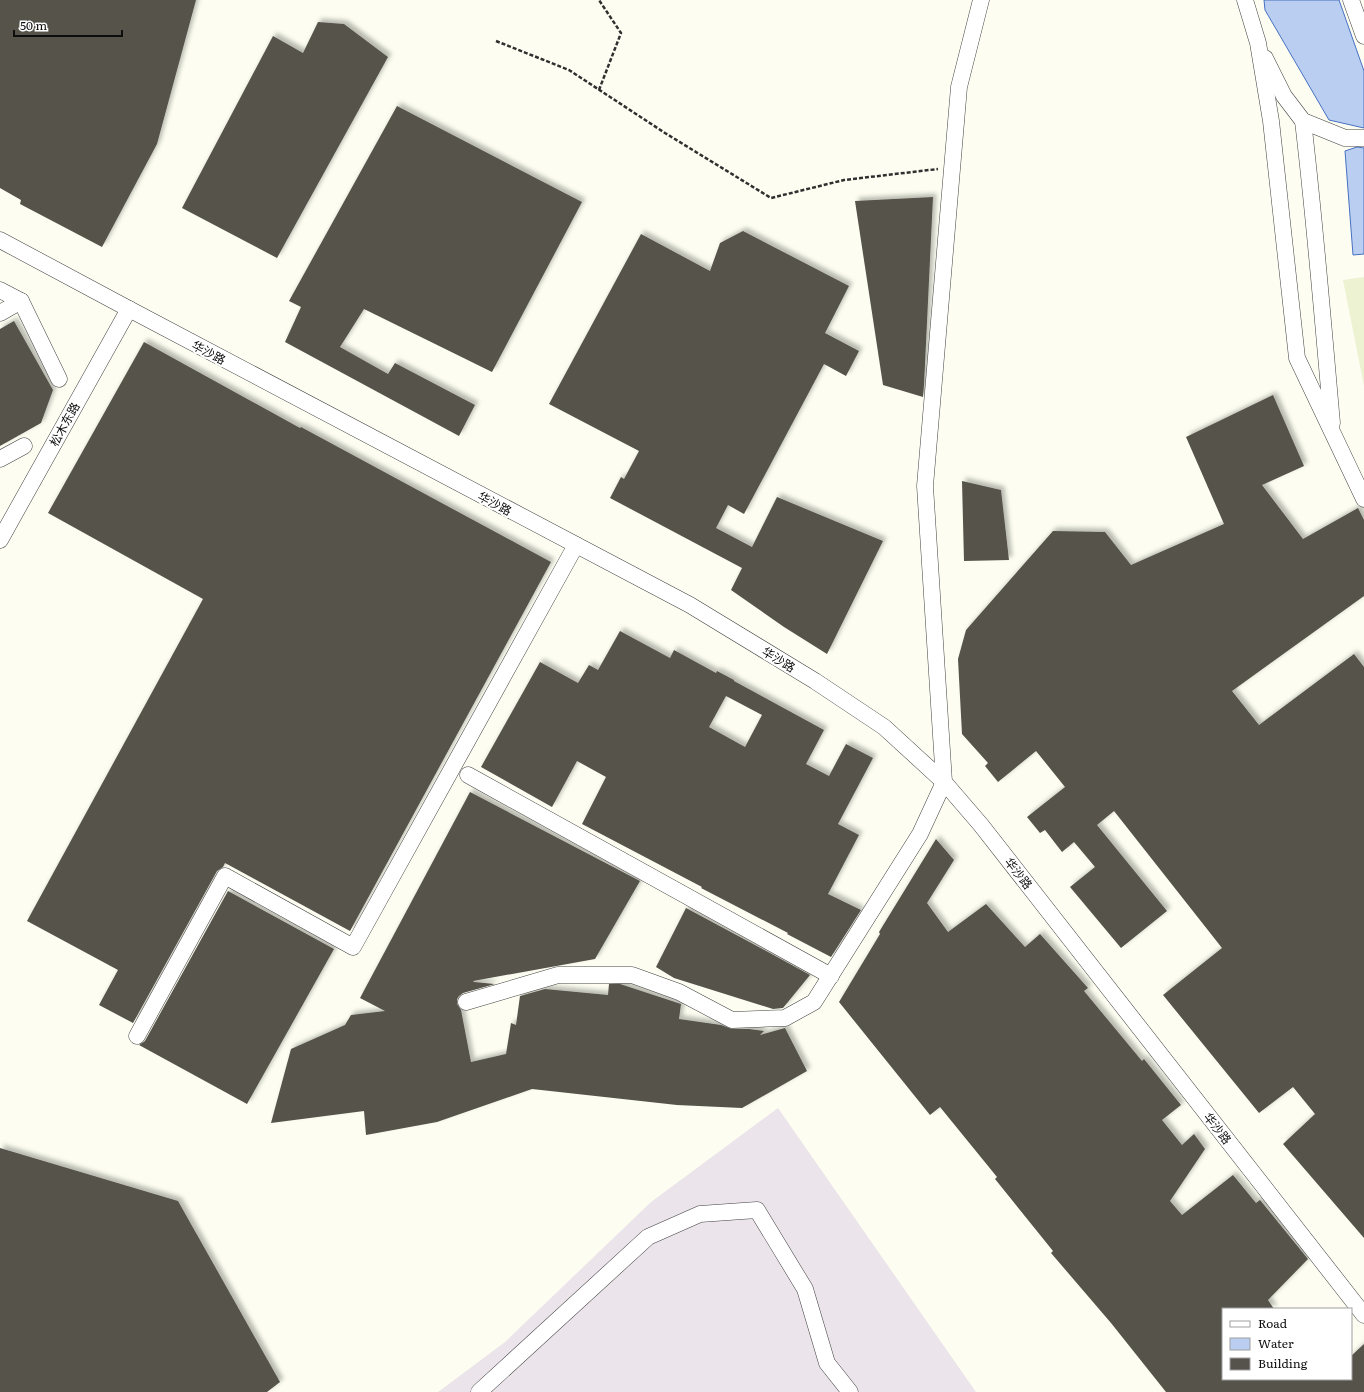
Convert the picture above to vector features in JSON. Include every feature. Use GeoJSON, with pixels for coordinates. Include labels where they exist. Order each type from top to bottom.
{"type":"FeatureCollection","features":[{"type":"Feature","properties":{"kind":"street"},"geometry":{"type":"LineString","coordinates":[[466,1002],[558,975],[632,975],[679,992],[732,1020],[785,1018],[814,1002],[920,834],[944,782],[925,486],[959,87],[981,0]]}},
{"type":"Feature","properties":{"kind":"street"},"geometry":{"type":"LineString","coordinates":[[1245,0],[1258,43],[1271,121],[1297,358],[1364,499]]}},
{"type":"Feature","properties":{"kind":"street"},"geometry":{"type":"LineString","coordinates":[[1351,0],[1364,36]]}},
{"type":"Feature","properties":{"kind":"street"},"geometry":{"type":"LineString","coordinates":[[1258,43],[1284,96],[1303,121],[1311,188],[1334,435]]}},
{"type":"Feature","properties":{"kind":"street"},"geometry":{"type":"LineString","coordinates":[[1303,121],[1345,138],[1364,138]]}},
{"type":"Feature","properties":{"kind":"street","name":"华沙路"},"geometry":{"type":"LineString","coordinates":[[0,240],[690,605],[815,681],[884,727],[944,782],[986,831],[1364,1315]]}},
{"type":"Feature","properties":{"kind":"street"},"geometry":{"type":"LineString","coordinates":[[0,290],[22,301],[59,379]]}},
{"type":"Feature","properties":{"kind":"street"},"geometry":{"type":"LineString","coordinates":[[0,313],[22,301]]}},
{"type":"Feature","properties":{"kind":"street","name":"松木东路"},"geometry":{"type":"LineString","coordinates":[[0,540],[129,309]]}},
{"type":"Feature","properties":{"kind":"street"},"geometry":{"type":"LineString","coordinates":[[0,459],[24,446]]}},
{"type":"Feature","properties":{"kind":"street"},"geometry":{"type":"LineString","coordinates":[[137,1036],[225,876],[354,947],[576,545]]}},
{"type":"Feature","properties":{"kind":"street"},"geometry":{"type":"LineString","coordinates":[[468,775],[831,976]]}},
{"type":"Feature","properties":{"kind":"street"},"geometry":{"type":"LineString","coordinates":[[479,1392],[648,1238],[700,1214],[757,1210],[805,1289],[827,1363],[850,1392]]}},
{"type":"Feature","properties":{"kind":"path"},"geometry":{"type":"LineString","coordinates":[[599,0],[621,33],[599,90]]}},
{"type":"Feature","properties":{"kind":"path"},"geometry":{"type":"LineString","coordinates":[[496,41],[569,70],[666,133],[771,198],[844,180],[952,167]]}},
{"type":"Feature","properties":{"kind":"shaded area"},"geometry":{"type":"Polygon","coordinates":[[[778,1108],[976,1392],[438,1392],[505,1342],[651,1202],[778,1108]]]}},
{"type":"Feature","properties":{"kind":"green space"},"geometry":{"type":"Polygon","coordinates":[[[1364,277],[1364,386],[1343,280],[1364,277]]]}},
{"type":"Feature","properties":{"kind":"water"},"geometry":{"type":"Polygon","coordinates":[[[1264,0],[1339,0],[1364,71],[1364,128],[1329,120],[1265,10],[1264,0]]]}},
{"type":"Feature","properties":{"kind":"water"},"geometry":{"type":"Polygon","coordinates":[[[1357,147],[1364,148],[1364,254],[1353,255],[1345,151],[1357,147]]]}},
{"type":"Feature","properties":{"kind":"building"},"geometry":{"type":"Polygon","coordinates":[[[0,0],[196,0],[157,144],[102,247],[20,204],[21,200],[0,188],[0,0]]]}},
{"type":"Feature","properties":{"kind":"building"},"geometry":{"type":"Polygon","coordinates":[[[318,22],[344,24],[388,57],[277,258],[182,208],[273,36],[303,53],[318,22]]]}},
{"type":"Feature","properties":{"kind":"building"},"geometry":{"type":"Polygon","coordinates":[[[397,106],[582,202],[492,372],[364,309],[340,347],[388,374],[395,363],[475,405],[459,436],[285,342],[301,307],[289,301],[397,106]]]}},
{"type":"Feature","properties":{"kind":"building"},"geometry":{"type":"Polygon","coordinates":[[[933,197],[923,397],[883,385],[855,201],[933,197]]]}},
{"type":"Feature","properties":{"kind":"building"},"geometry":{"type":"Polygon","coordinates":[[[743,231],[849,286],[825,333],[859,351],[846,376],[824,364],[744,514],[728,505],[716,528],[752,547],[777,497],[883,541],[827,654],[784,627],[731,590],[742,568],[610,498],[621,477],[624,479],[639,451],[549,404],[641,234],[710,271],[720,243],[743,231]]]}},
{"type":"Feature","properties":{"kind":"building"},"geometry":{"type":"Polygon","coordinates":[[[14,321],[53,390],[41,423],[0,446],[0,329],[14,321]]]}},
{"type":"Feature","properties":{"kind":"building"},"geometry":{"type":"Polygon","coordinates":[[[144,342],[300,428],[301,427],[551,562],[350,931],[225,863],[223,867],[217,871],[133,1023],[99,1005],[118,970],[27,921],[203,599],[48,513],[144,342]]]}},
{"type":"Feature","properties":{"kind":"building"},"geometry":{"type":"Polygon","coordinates":[[[1273,395],[1304,466],[1262,485],[1303,539],[1358,508],[1364,520],[1364,596],[1232,691],[1259,725],[1354,654],[1364,667],[1364,1238],[1283,1144],[1315,1114],[1293,1087],[1259,1113],[1163,995],[1222,948],[1114,811],[1097,825],[1167,911],[1121,948],[1070,887],[1095,867],[1074,842],[1062,852],[1045,830],[1040,833],[1027,817],[1065,787],[1036,751],[998,782],[985,766],[988,763],[962,734],[958,659],[966,630],[1053,531],[1105,532],[1131,565],[1224,524],[1186,437],[1273,395]]]}},
{"type":"Feature","properties":{"kind":"building"},"geometry":{"type":"Polygon","coordinates":[[[962,481],[1001,490],[1009,560],[964,561],[962,481]]]}},
{"type":"Feature","properties":{"kind":"building"},"geometry":{"type":"Polygon","coordinates":[[[620,631],[670,658],[674,650],[716,673],[717,671],[734,680],[824,730],[806,764],[829,776],[846,744],[873,758],[838,824],[859,835],[828,894],[861,910],[831,957],[582,824],[606,777],[577,761],[552,807],[481,767],[540,662],[578,683],[589,665],[598,670],[620,631]],[[726,696],[709,727],[745,747],[762,715],[726,696]]]}},
{"type":"Feature","properties":{"kind":"building"},"geometry":{"type":"Polygon","coordinates":[[[470,792],[640,881],[595,959],[473,981],[495,984],[463,993],[457,999],[457,1004],[461,1010],[471,1062],[506,1054],[511,1023],[516,1025],[520,996],[545,989],[608,995],[609,984],[620,984],[681,1004],[679,1019],[721,1025],[732,1029],[764,1031],[760,1035],[785,1028],[807,1071],[742,1108],[677,1105],[532,1089],[437,1122],[366,1135],[364,1111],[271,1123],[291,1049],[345,1025],[351,1015],[385,1011],[360,998],[470,792]]]}},
{"type":"Feature","properties":{"kind":"building"},"geometry":{"type":"Polygon","coordinates":[[[936,839],[954,860],[927,903],[948,932],[986,904],[1025,947],[1040,934],[1088,988],[1084,991],[1142,1061],[1144,1059],[1181,1105],[1162,1120],[1182,1145],[1194,1134],[1205,1149],[1170,1201],[1182,1215],[1233,1175],[1256,1203],[1260,1200],[1308,1259],[1268,1300],[1273,1308],[1222,1308],[1222,1380],[1352,1380],[1352,1355],[1364,1344],[1364,1392],[1166,1392],[1111,1323],[1051,1253],[1053,1251],[995,1179],[997,1177],[940,1107],[930,1115],[839,1002],[880,934],[879,932],[936,839]]]}},
{"type":"Feature","properties":{"kind":"building"},"geometry":{"type":"Polygon","coordinates":[[[228,891],[334,949],[247,1104],[139,1045],[145,1041],[228,891]]]}},
{"type":"Feature","properties":{"kind":"building"},"geometry":{"type":"Polygon","coordinates":[[[686,908],[810,975],[783,1008],[773,1009],[674,978],[656,967],[686,908]]]}},
{"type":"Feature","properties":{"kind":"building"},"geometry":{"type":"Polygon","coordinates":[[[0,1148],[178,1201],[280,1382],[267,1392],[0,1392],[0,1148]]]}}]}
